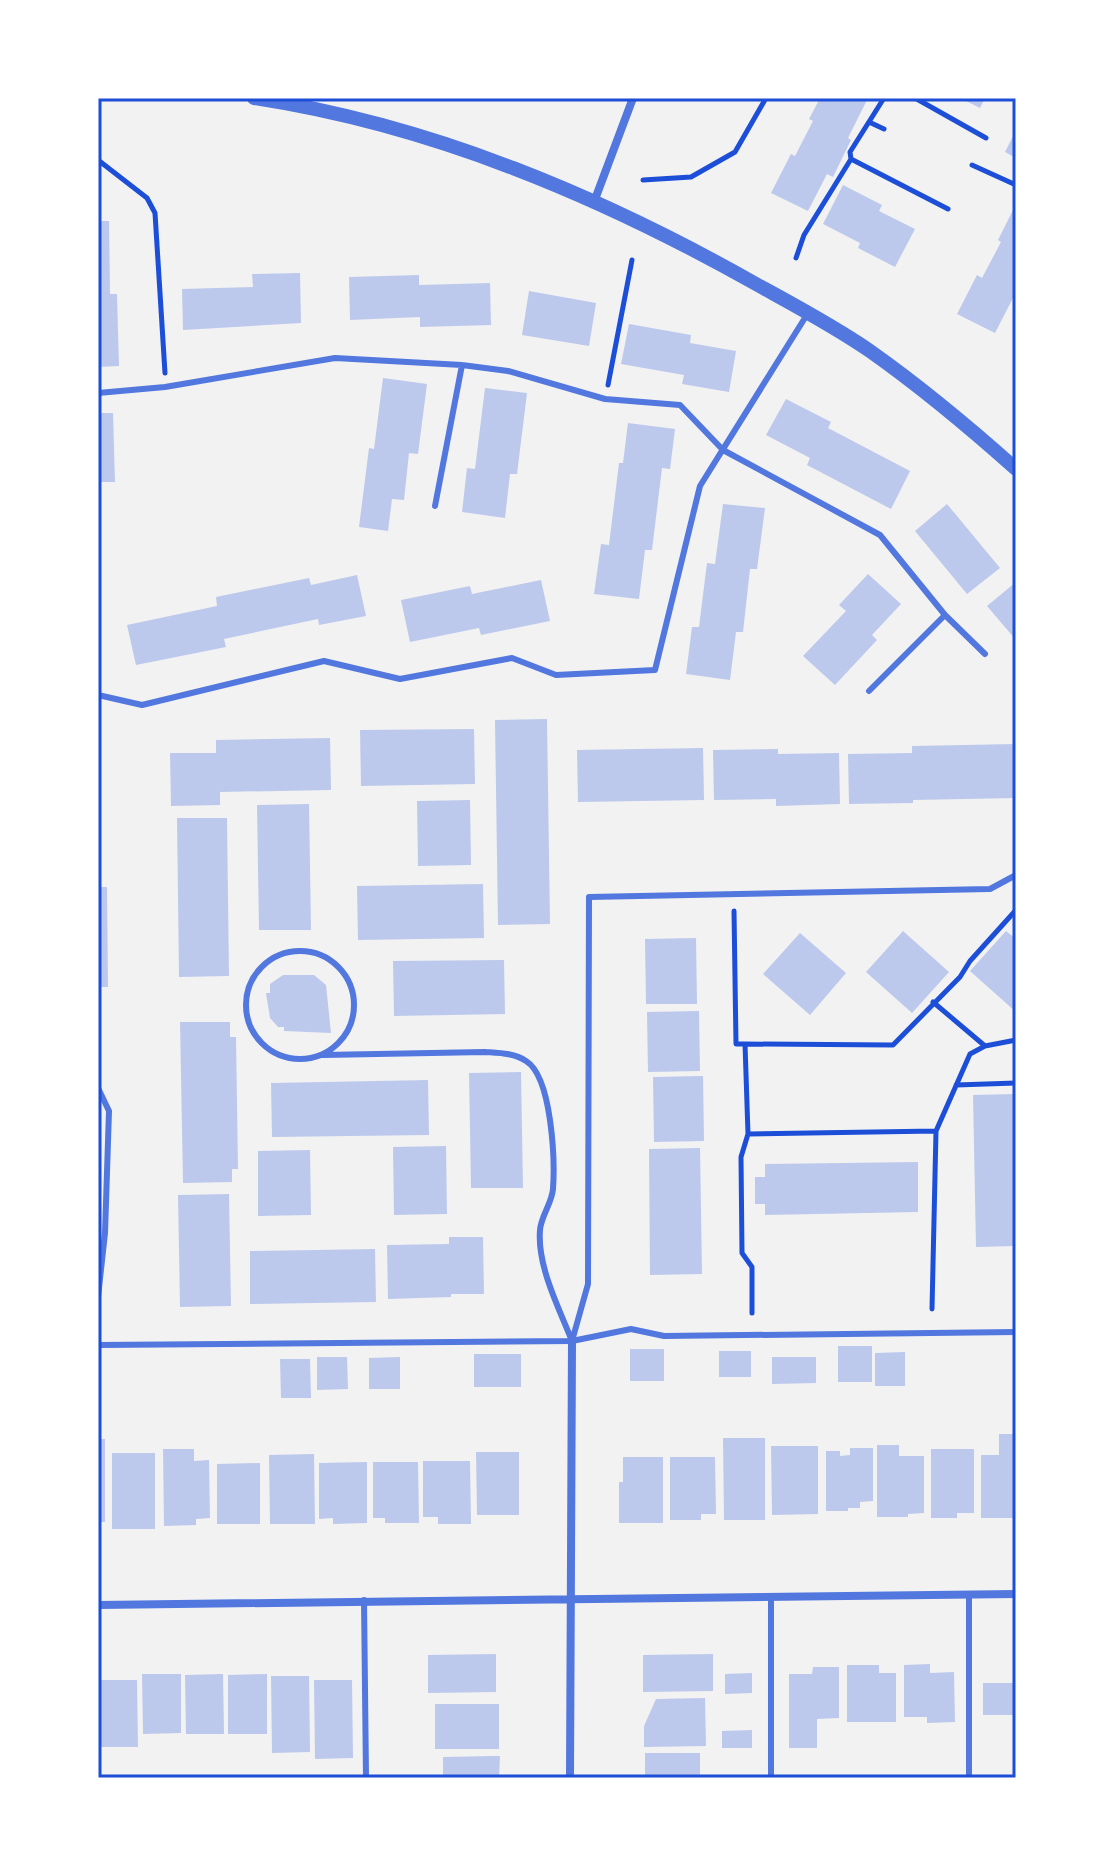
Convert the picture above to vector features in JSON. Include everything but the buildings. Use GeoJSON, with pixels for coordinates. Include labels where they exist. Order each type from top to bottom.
{"type":"FeatureCollection","features":[{"type":"Feature","properties":{"kind":"street"},"geometry":{"type":"LineString","coordinates":[[254,98],[351,117],[471,151],[594,202],[713,260],[869,351],[1016,469]]}},
{"type":"Feature","properties":{"kind":"street"},"geometry":{"type":"LineString","coordinates":[[594,202],[633,98]]}},
{"type":"Feature","properties":{"kind":"street"},"geometry":{"type":"LineString","coordinates":[[570,1778],[572,1341]]}},
{"type":"Feature","properties":{"kind":"street"},"geometry":{"type":"LineString","coordinates":[[98,1605],[1016,1594]]}},
{"type":"Feature","properties":{"kind":"lane"},"geometry":{"type":"LineString","coordinates":[[98,695],[142,705],[324,661],[400,679],[512,658],[556,675],[655,670],[700,486],[808,313]]}},
{"type":"Feature","properties":{"kind":"lane"},"geometry":{"type":"LineString","coordinates":[[98,393],[165,387],[335,358],[462,365],[508,371],[605,399],[680,405],[723,450],[880,535],[945,615],[985,654]]}},
{"type":"Feature","properties":{"kind":"lane"},"geometry":{"type":"LineString","coordinates":[[435,506],[462,365]]}},
{"type":"Feature","properties":{"kind":"lane"},"geometry":{"type":"LineString","coordinates":[[869,691],[945,615]]}},
{"type":"Feature","properties":{"kind":"lane"},"geometry":{"type":"LineString","coordinates":[[572,1341],[588,1284],[589,897],[990,889],[1016,875]]}},
{"type":"Feature","properties":{"kind":"lane"},"geometry":{"type":"LineString","coordinates":[[323,1055],[339,1044],[349,1029],[354,1010],[353,992],[346,975],[333,961],[316,953],[298,950],[280,954],[265,963],[250,984],[245,1010],[249,1027],[259,1042],[281,1056],[307,1060],[323,1055],[485,1052],[507,1053],[528,1062],[541,1081],[550,1123],[553,1192],[540,1229],[545,1274],[572,1341]]}},
{"type":"Feature","properties":{"kind":"lane"},"geometry":{"type":"LineString","coordinates":[[98,1088],[109,1111],[105,1233],[98,1297]]}},
{"type":"Feature","properties":{"kind":"lane"},"geometry":{"type":"LineString","coordinates":[[98,1345],[572,1341],[631,1329],[664,1336],[1016,1332]]}},
{"type":"Feature","properties":{"kind":"lane"},"geometry":{"type":"LineString","coordinates":[[969,1594],[969,1778]]}},
{"type":"Feature","properties":{"kind":"lane"},"geometry":{"type":"LineString","coordinates":[[771,1596],[771,1778]]}},
{"type":"Feature","properties":{"kind":"lane"},"geometry":{"type":"LineString","coordinates":[[364,1600],[366,1778]]}},
{"type":"Feature","properties":{"kind":"path"},"geometry":{"type":"LineString","coordinates":[[643,180],[691,177],[735,152],[766,98]]}},
{"type":"Feature","properties":{"kind":"path"},"geometry":{"type":"LineString","coordinates":[[796,258],[804,235],[884,98]]}},
{"type":"Feature","properties":{"kind":"path"},"geometry":{"type":"LineString","coordinates":[[915,98],[986,138]]}},
{"type":"Feature","properties":{"kind":"path"},"geometry":{"type":"LineString","coordinates":[[869,122],[884,129]]}},
{"type":"Feature","properties":{"kind":"path"},"geometry":{"type":"LineString","coordinates":[[851,159],[948,209]]}},
{"type":"Feature","properties":{"kind":"path"},"geometry":{"type":"LineString","coordinates":[[98,160],[147,198],[155,213],[165,387]]}},
{"type":"Feature","properties":{"kind":"path"},"geometry":{"type":"LineString","coordinates":[[972,165],[1016,185]]}},
{"type":"Feature","properties":{"kind":"path"},"geometry":{"type":"LineString","coordinates":[[605,399],[632,260]]}},
{"type":"Feature","properties":{"kind":"path"},"geometry":{"type":"LineString","coordinates":[[734,894],[736,1044],[893,1045],[960,977],[970,961],[1016,910]]}},
{"type":"Feature","properties":{"kind":"path"},"geometry":{"type":"LineString","coordinates":[[933,1002],[985,1046]]}},
{"type":"Feature","properties":{"kind":"path"},"geometry":{"type":"LineString","coordinates":[[932,1309],[936,1131],[970,1054],[985,1046],[1016,1040]]}},
{"type":"Feature","properties":{"kind":"path"},"geometry":{"type":"LineString","coordinates":[[745,1044],[748,1134],[741,1157],[742,1253],[752,1267],[752,1313]]}},
{"type":"Feature","properties":{"kind":"path"},"geometry":{"type":"LineString","coordinates":[[956,1085],[1016,1083]]}},
{"type":"Feature","properties":{"kind":"path"},"geometry":{"type":"LineString","coordinates":[[748,1134],[936,1131]]}}]}
